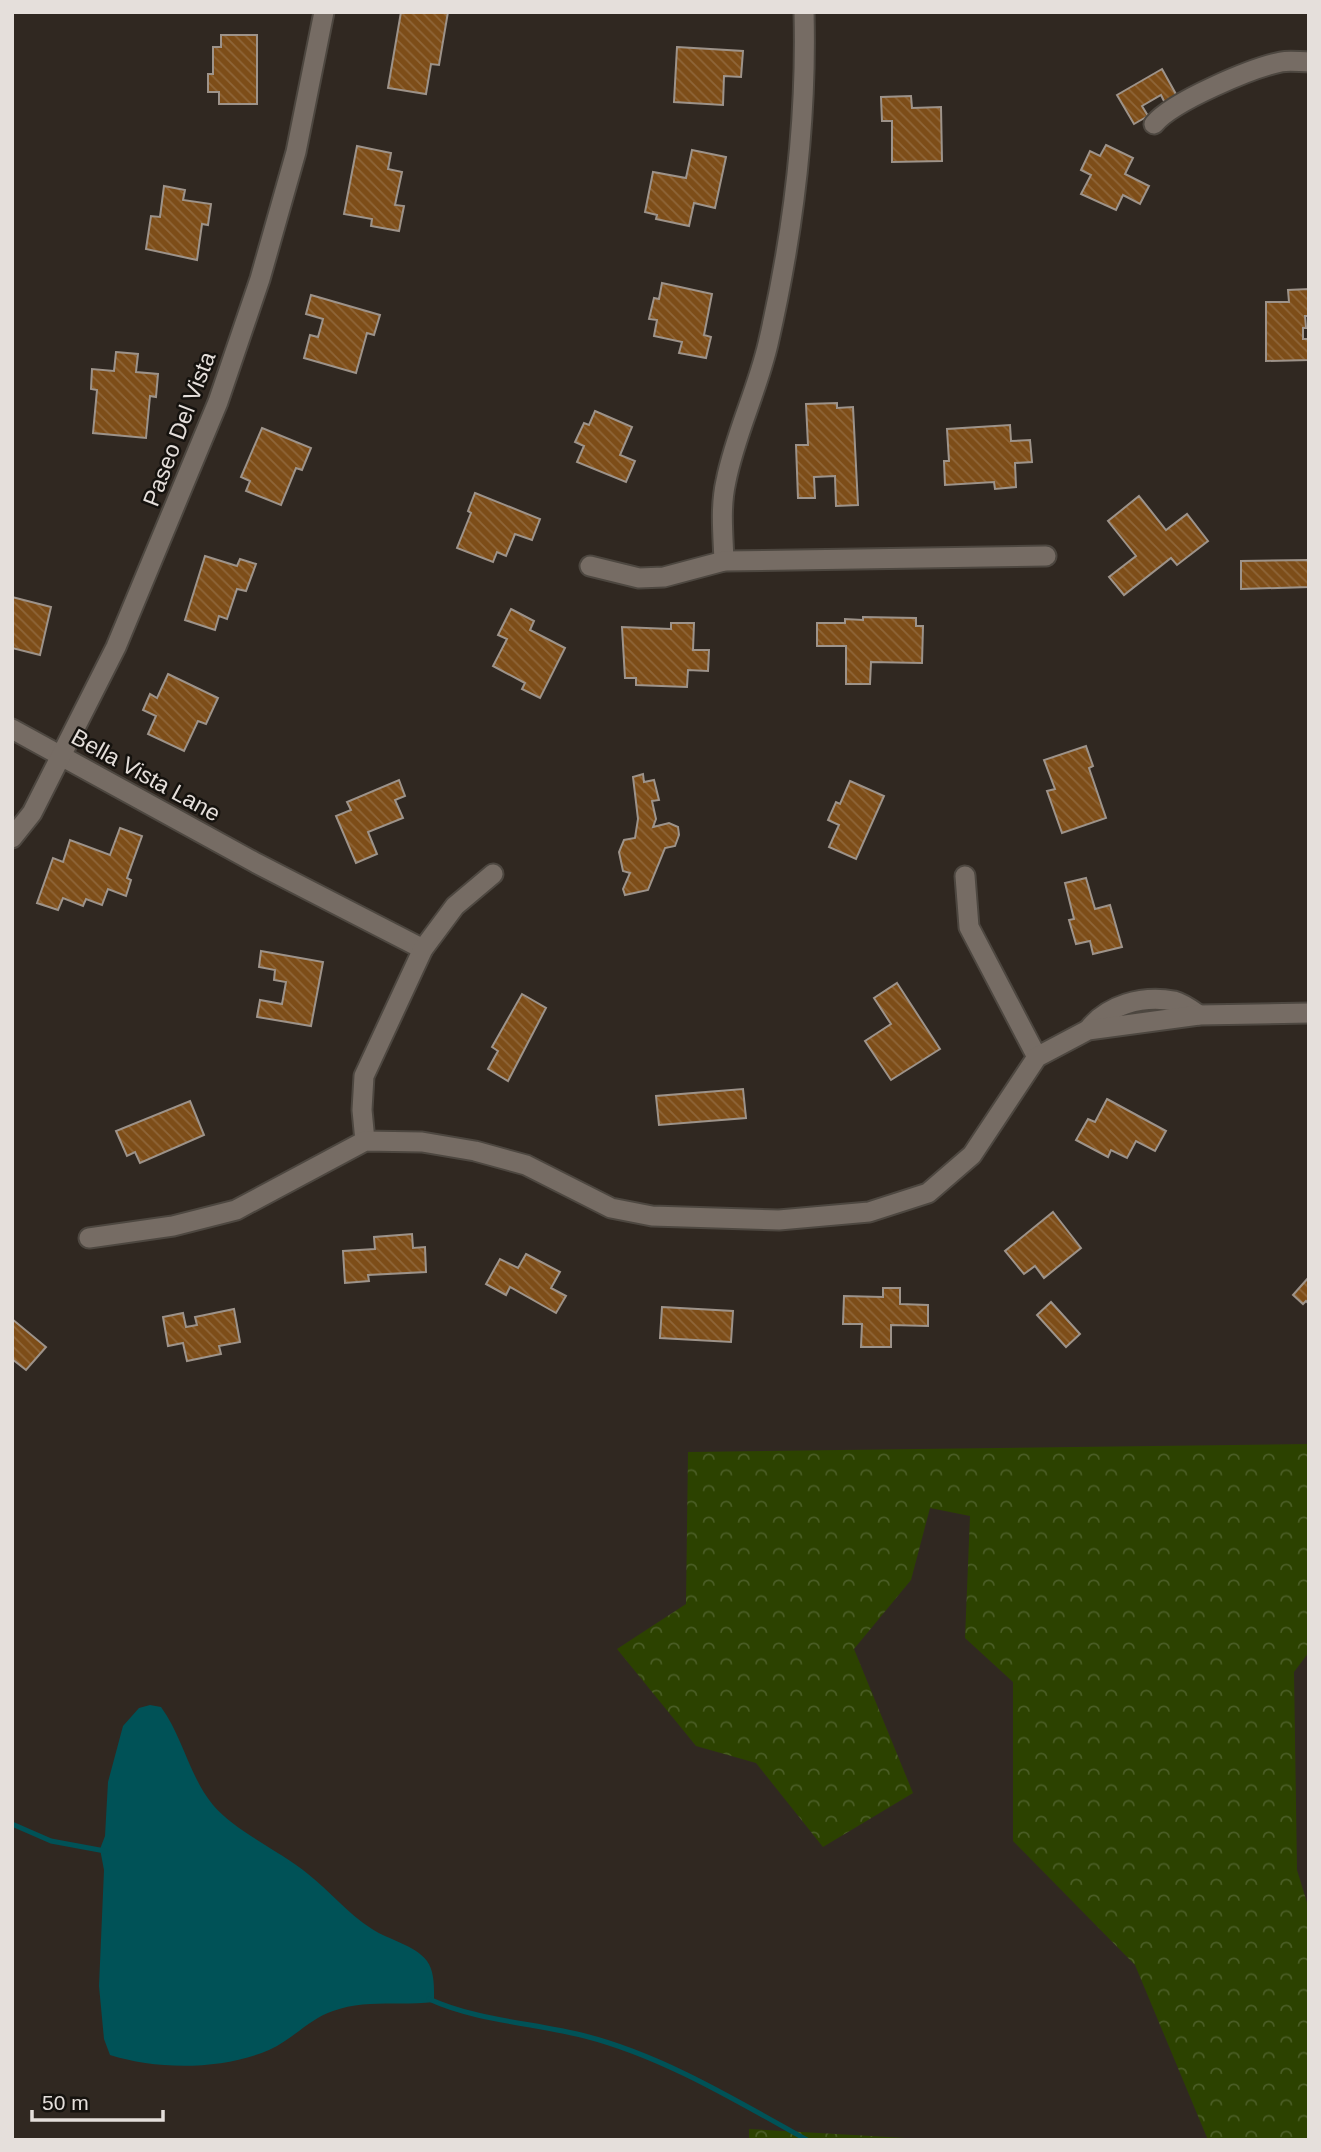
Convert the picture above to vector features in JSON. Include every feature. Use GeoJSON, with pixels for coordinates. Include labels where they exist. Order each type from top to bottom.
{"type":"FeatureCollection","features":[{"type":"Feature","properties":{"kind":"street","name":"Paseo Del Vista"},"geometry":{"type":"LineString","coordinates":[[12,838],[32,813],[117,647],[218,402],[261,279],[296,152],[324,12]]}},
{"type":"Feature","properties":{"kind":"street"},"geometry":{"type":"LineString","coordinates":[[724,561],[722,506],[726,480],[762,368],[782,281],[806,81],[804,12]]}},
{"type":"Feature","properties":{"kind":"street"},"geometry":{"type":"LineString","coordinates":[[1154,124],[1193,97],[1266,66],[1285,61],[1309,62]]}},
{"type":"Feature","properties":{"kind":"street"},"geometry":{"type":"LineString","coordinates":[[590,566],[639,578],[663,577],[724,561],[1046,556]]}},
{"type":"Feature","properties":{"kind":"street","name":"Bella Vista Lane"},"geometry":{"type":"LineString","coordinates":[[12,729],[256,863],[423,949]]}},
{"type":"Feature","properties":{"kind":"street"},"geometry":{"type":"LineString","coordinates":[[365,1141],[362,1110],[364,1076],[423,949],[455,906],[493,874]]}},
{"type":"Feature","properties":{"kind":"street"},"geometry":{"type":"LineString","coordinates":[[965,876],[969,927],[1037,1057]]}},
{"type":"Feature","properties":{"kind":"street"},"geometry":{"type":"LineString","coordinates":[[89,1238],[173,1226],[236,1210],[365,1141],[422,1142],[475,1151],[526,1165],[611,1208],[652,1216],[779,1220],[869,1212],[928,1193],[972,1155],[1037,1057],[1088,1030],[1100,1014],[1133,1001],[1175,1001],[1199,1014],[1309,1013]]}},
{"type":"Feature","properties":{"kind":"green space"},"geometry":{"type":"Polygon","coordinates":[[[1309,1444],[1309,1652],[1294,1672],[1297,1870],[1309,1909],[1309,2140],[1208,2140],[1135,1965],[1013,1841],[1013,1682],[965,1638],[970,1516],[930,1508],[911,1580],[854,1649],[913,1793],[823,1847],[756,1763],[696,1746],[617,1649],[686,1604],[688,1452],[1309,1444]]]}},
{"type":"Feature","properties":{"kind":"green space"},"geometry":{"type":"Polygon","coordinates":[[[749,2129],[923,2139],[924,2140],[749,2140],[749,2129]]]}},
{"type":"Feature","properties":{"kind":"water"},"geometry":{"type":"Polygon","coordinates":[[[150,1705],[161,1707],[169,1719],[198,1782],[223,1815],[308,1874],[363,1923],[422,1955],[434,1981],[434,2002],[345,2007],[316,2019],[269,2050],[231,2061],[190,2066],[169,2065],[110,2055],[104,2039],[99,1986],[104,1870],[100,1849],[105,1836],[108,1782],[123,1726],[139,1708],[150,1705]]]}},
{"type":"Feature","properties":{"kind":"building"},"geometry":{"type":"Polygon","coordinates":[[[401,12],[448,12],[439,65],[431,64],[426,94],[388,88],[401,12]]]}},
{"type":"Feature","properties":{"kind":"building"},"geometry":{"type":"Polygon","coordinates":[[[221,35],[257,35],[257,104],[219,104],[219,92],[208,92],[208,74],[213,74],[213,47],[221,47],[221,35]]]}},
{"type":"Feature","properties":{"kind":"building"},"geometry":{"type":"Polygon","coordinates":[[[677,47],[743,51],[741,77],[724,76],[723,105],[674,102],[677,47]]]}},
{"type":"Feature","properties":{"kind":"building"},"geometry":{"type":"Polygon","coordinates":[[[1162,69],[1177,96],[1165,103],[1161,95],[1142,106],[1148,116],[1134,124],[1117,95],[1162,69]]]}},
{"type":"Feature","properties":{"kind":"building"},"geometry":{"type":"Polygon","coordinates":[[[911,96],[912,108],[941,107],[942,161],[892,162],[892,121],[882,121],[881,97],[911,96]]]}},
{"type":"Feature","properties":{"kind":"building"},"geometry":{"type":"Polygon","coordinates":[[[1106,145],[1133,158],[1125,174],[1149,186],[1140,204],[1123,195],[1116,210],[1081,194],[1091,175],[1081,170],[1090,151],[1100,156],[1106,145]]]}},
{"type":"Feature","properties":{"kind":"building"},"geometry":{"type":"Polygon","coordinates":[[[357,146],[391,153],[388,169],[402,172],[395,205],[404,206],[399,231],[371,226],[372,219],[344,214],[357,146]]]}},
{"type":"Feature","properties":{"kind":"building"},"geometry":{"type":"Polygon","coordinates":[[[692,150],[726,157],[715,208],[694,203],[689,226],[656,219],[657,215],[645,212],[653,172],[686,178],[692,150]]]}},
{"type":"Feature","properties":{"kind":"building"},"geometry":{"type":"Polygon","coordinates":[[[164,186],[185,190],[183,200],[211,204],[208,225],[202,224],[197,260],[146,249],[151,216],[160,217],[164,186]]]}},
{"type":"Feature","properties":{"kind":"building"},"geometry":{"type":"Polygon","coordinates":[[[662,283],[712,294],[704,335],[711,337],[706,358],[679,353],[682,342],[654,336],[657,320],[649,319],[654,298],[659,299],[662,283]]]}},
{"type":"Feature","properties":{"kind":"building"},"geometry":{"type":"Polygon","coordinates":[[[1309,289],[1309,316],[1305,316],[1303,339],[1309,339],[1309,360],[1266,361],[1266,302],[1289,302],[1288,290],[1309,289]]]}},
{"type":"Feature","properties":{"kind":"building"},"geometry":{"type":"Polygon","coordinates":[[[311,295],[380,315],[374,335],[367,333],[356,373],[304,358],[310,335],[318,337],[323,319],[306,314],[311,295]]]}},
{"type":"Feature","properties":{"kind":"building"},"geometry":{"type":"Polygon","coordinates":[[[116,352],[138,354],[136,372],[158,374],[156,397],[150,396],[146,438],[93,433],[97,390],[91,389],[92,369],[114,371],[116,352]]]}},
{"type":"Feature","properties":{"kind":"building"},"geometry":{"type":"Polygon","coordinates":[[[837,403],[837,408],[853,407],[858,505],[836,506],[835,476],[814,477],[815,498],[798,498],[796,445],[808,445],[806,404],[837,403]]]}},
{"type":"Feature","properties":{"kind":"building"},"geometry":{"type":"Polygon","coordinates":[[[595,411],[632,427],[620,455],[635,461],[626,482],[577,462],[584,446],[575,442],[584,423],[589,425],[595,411]]]}},
{"type":"Feature","properties":{"kind":"building"},"geometry":{"type":"Polygon","coordinates":[[[1010,425],[1011,441],[1030,440],[1032,462],[1015,463],[1016,487],[995,489],[994,482],[945,485],[944,461],[949,461],[947,429],[1010,425]]]}},
{"type":"Feature","properties":{"kind":"building"},"geometry":{"type":"Polygon","coordinates":[[[262,428],[311,448],[302,470],[296,468],[281,505],[246,491],[250,481],[241,477],[262,428]]]}},
{"type":"Feature","properties":{"kind":"building"},"geometry":{"type":"Polygon","coordinates":[[[475,493],[540,519],[532,540],[515,534],[506,556],[497,552],[493,562],[457,548],[471,513],[468,511],[475,493]]]}},
{"type":"Feature","properties":{"kind":"building"},"geometry":{"type":"Polygon","coordinates":[[[1139,496],[1166,530],[1187,514],[1208,541],[1177,565],[1171,558],[1124,595],[1109,577],[1136,556],[1108,521],[1139,496]]]}},
{"type":"Feature","properties":{"kind":"building"},"geometry":{"type":"Polygon","coordinates":[[[205,556],[237,566],[240,559],[256,564],[246,591],[237,589],[227,619],[219,616],[215,630],[185,620],[205,556]]]}},
{"type":"Feature","properties":{"kind":"building"},"geometry":{"type":"Polygon","coordinates":[[[1308,560],[1309,587],[1241,589],[1241,561],[1308,560]]]}},
{"type":"Feature","properties":{"kind":"building"},"geometry":{"type":"Polygon","coordinates":[[[12,597],[51,607],[40,655],[12,648],[12,597]]]}},
{"type":"Feature","properties":{"kind":"building"},"geometry":{"type":"Polygon","coordinates":[[[511,609],[534,621],[530,630],[565,648],[540,698],[522,689],[525,683],[493,666],[507,639],[498,635],[511,609]]]}},
{"type":"Feature","properties":{"kind":"building"},"geometry":{"type":"Polygon","coordinates":[[[863,617],[916,618],[916,626],[923,626],[922,663],[871,662],[870,684],[846,684],[846,646],[817,646],[817,623],[845,623],[845,619],[863,620],[863,617]]]}},
{"type":"Feature","properties":{"kind":"building"},"geometry":{"type":"Polygon","coordinates":[[[671,623],[694,623],[693,650],[709,650],[708,671],[688,670],[687,687],[636,685],[636,678],[625,678],[622,627],[671,629],[671,623]]]}},
{"type":"Feature","properties":{"kind":"building"},"geometry":{"type":"Polygon","coordinates":[[[168,674],[218,698],[206,724],[198,721],[184,751],[148,734],[156,716],[143,710],[150,694],[157,698],[168,674]]]}},
{"type":"Feature","properties":{"kind":"building"},"geometry":{"type":"Polygon","coordinates":[[[1086,746],[1093,766],[1089,768],[1106,818],[1062,833],[1047,791],[1055,789],[1044,760],[1086,746]]]}},
{"type":"Feature","properties":{"kind":"building"},"geometry":{"type":"Polygon","coordinates":[[[643,774],[644,782],[654,780],[659,800],[652,801],[656,819],[653,827],[669,823],[678,827],[679,835],[675,846],[665,848],[648,890],[625,895],[623,889],[630,873],[623,871],[619,852],[624,840],[635,838],[638,819],[633,777],[643,774]]]}},
{"type":"Feature","properties":{"kind":"building"},"geometry":{"type":"Polygon","coordinates":[[[399,780],[405,796],[395,800],[403,818],[368,832],[377,854],[356,863],[336,816],[351,810],[347,802],[399,780]]]}},
{"type":"Feature","properties":{"kind":"building"},"geometry":{"type":"Polygon","coordinates":[[[850,781],[884,796],[856,859],[829,847],[839,825],[828,820],[836,802],[840,804],[850,781]]]}},
{"type":"Feature","properties":{"kind":"building"},"geometry":{"type":"Polygon","coordinates":[[[120,828],[142,836],[127,878],[131,880],[126,896],[108,889],[102,905],[86,899],[83,906],[63,898],[58,910],[37,903],[53,858],[63,862],[70,840],[110,855],[120,828]]]}},
{"type":"Feature","properties":{"kind":"building"},"geometry":{"type":"Polygon","coordinates":[[[1086,878],[1095,909],[1110,905],[1122,947],[1093,954],[1090,941],[1076,944],[1069,920],[1074,919],[1065,883],[1086,878]]]}},
{"type":"Feature","properties":{"kind":"building"},"geometry":{"type":"Polygon","coordinates":[[[261,951],[323,962],[311,1026],[257,1017],[260,1000],[282,1004],[286,982],[274,980],[275,970],[259,967],[261,951]]]}},
{"type":"Feature","properties":{"kind":"building"},"geometry":{"type":"Polygon","coordinates":[[[897,983],[940,1049],[891,1080],[865,1041],[891,1024],[874,998],[897,983]]]}},
{"type":"Feature","properties":{"kind":"building"},"geometry":{"type":"Polygon","coordinates":[[[522,994],[546,1008],[508,1081],[488,1069],[498,1051],[492,1047],[522,994]]]}},
{"type":"Feature","properties":{"kind":"building"},"geometry":{"type":"Polygon","coordinates":[[[743,1089],[746,1118],[659,1125],[656,1096],[743,1089]]]}},
{"type":"Feature","properties":{"kind":"building"},"geometry":{"type":"Polygon","coordinates":[[[1107,1099],[1166,1131],[1155,1151],[1136,1141],[1127,1158],[1111,1150],[1108,1157],[1076,1140],[1088,1119],[1095,1122],[1107,1099]]]}},
{"type":"Feature","properties":{"kind":"building"},"geometry":{"type":"Polygon","coordinates":[[[190,1101],[204,1135],[140,1163],[135,1152],[127,1156],[116,1131],[190,1101]]]}},
{"type":"Feature","properties":{"kind":"building"},"geometry":{"type":"Polygon","coordinates":[[[1053,1212],[1081,1248],[1044,1278],[1035,1266],[1024,1274],[1005,1251],[1053,1212]]]}},
{"type":"Feature","properties":{"kind":"building"},"geometry":{"type":"Polygon","coordinates":[[[412,1234],[413,1248],[425,1247],[426,1272],[368,1275],[369,1281],[345,1283],[343,1251],[375,1249],[374,1237],[412,1234]]]}},
{"type":"Feature","properties":{"kind":"building"},"geometry":{"type":"Polygon","coordinates":[[[526,1254],[560,1272],[551,1288],[566,1296],[556,1313],[510,1287],[506,1295],[486,1284],[500,1259],[518,1268],[526,1254]]]}},
{"type":"Feature","properties":{"kind":"building"},"geometry":{"type":"Polygon","coordinates":[[[1309,1277],[1309,1304],[1306,1301],[1303,1304],[1293,1295],[1309,1277]]]}},
{"type":"Feature","properties":{"kind":"building"},"geometry":{"type":"Polygon","coordinates":[[[883,1288],[900,1288],[900,1304],[928,1305],[928,1326],[891,1325],[891,1347],[861,1347],[862,1324],[843,1324],[844,1296],[883,1297],[883,1288]]]}},
{"type":"Feature","properties":{"kind":"building"},"geometry":{"type":"Polygon","coordinates":[[[1051,1302],[1080,1334],[1066,1347],[1037,1315],[1051,1302]]]}},
{"type":"Feature","properties":{"kind":"building"},"geometry":{"type":"Polygon","coordinates":[[[662,1307],[733,1311],[731,1342],[660,1338],[662,1307]]]}},
{"type":"Feature","properties":{"kind":"building"},"geometry":{"type":"Polygon","coordinates":[[[234,1309],[240,1342],[219,1346],[221,1354],[187,1361],[183,1343],[168,1346],[163,1317],[183,1313],[186,1327],[197,1325],[195,1317],[234,1309]]]}},
{"type":"Feature","properties":{"kind":"building"},"geometry":{"type":"Polygon","coordinates":[[[12,1319],[46,1347],[26,1370],[12,1359],[12,1319]]]}},
{"type":"Feature","properties":{"kind":"waterway"},"geometry":{"type":"LineString","coordinates":[[12,1824],[51,1841],[105,1851]]}},
{"type":"Feature","properties":{"kind":"waterway"},"geometry":{"type":"LineString","coordinates":[[429,1999],[486,2017],[585,2036],[643,2055],[699,2081],[807,2140]]}}]}
